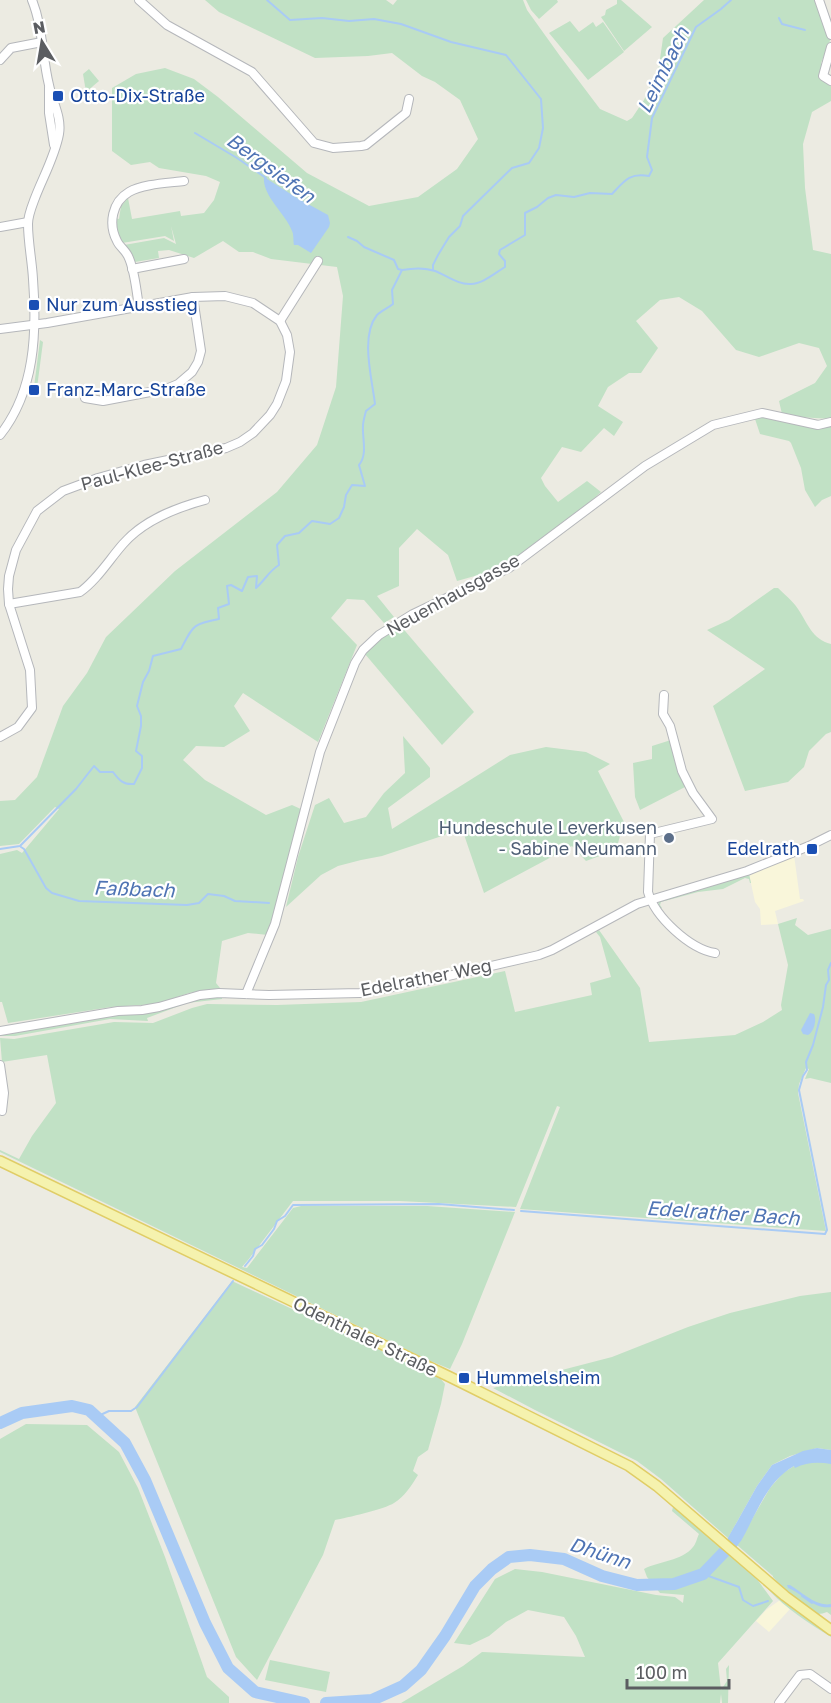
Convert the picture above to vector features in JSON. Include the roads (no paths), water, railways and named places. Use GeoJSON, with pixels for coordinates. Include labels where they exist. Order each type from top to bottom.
{"type":"FeatureCollection","features":[{"type":"Feature","properties":{"kind":"main road","name":"Odenthaler Straße"},"geometry":{"type":"LineString","coordinates":[[0,1161],[629,1466],[657,1486],[785,1596],[831,1630]]}},
{"type":"Feature","properties":{"kind":"street"},"geometry":{"type":"LineString","coordinates":[[0,435],[11,421],[24,390],[31,364],[35,324],[28,222],[55,149],[49,113],[49,87],[32,0]]}},
{"type":"Feature","properties":{"kind":"street"},"geometry":{"type":"LineString","coordinates":[[139,0],[167,26],[252,72],[314,143],[333,148],[366,144],[406,113],[409,99]]}},
{"type":"Feature","properties":{"kind":"street"},"geometry":{"type":"LineString","coordinates":[[819,0],[831,35]]}},
{"type":"Feature","properties":{"kind":"street"},"geometry":{"type":"LineString","coordinates":[[0,60],[11,48],[42,42]]}},
{"type":"Feature","properties":{"kind":"street"},"geometry":{"type":"LineString","coordinates":[[831,47],[823,76],[831,81]]}},
{"type":"Feature","properties":{"kind":"street"},"geometry":{"type":"LineString","coordinates":[[139,306],[128,255],[118,244],[114,233],[112,218],[115,207],[129,191],[184,181]]}},
{"type":"Feature","properties":{"kind":"street"},"geometry":{"type":"LineString","coordinates":[[0,227],[28,222]]}},
{"type":"Feature","properties":{"kind":"street"},"geometry":{"type":"LineString","coordinates":[[132,268],[184,259]]}},
{"type":"Feature","properties":{"kind":"street"},"geometry":{"type":"LineString","coordinates":[[0,329],[193,297],[225,296],[253,303],[280,321],[318,261]]}},
{"type":"Feature","properties":{"kind":"street"},"geometry":{"type":"LineString","coordinates":[[85,398],[103,401],[166,389],[178,384],[192,372],[201,351],[193,297]]}},
{"type":"Feature","properties":{"kind":"street","name":"Paul-Klee-Straße"},"geometry":{"type":"LineString","coordinates":[[0,737],[18,727],[32,708],[30,670],[9,604],[9,576],[16,550],[38,511],[63,491],[98,478],[144,465],[226,448],[253,433],[270,415],[282,393],[288,369],[290,352],[287,335],[280,321]]}},
{"type":"Feature","properties":{"kind":"street","name":"Neuenhausgasse"},"geometry":{"type":"LineString","coordinates":[[246,994],[275,924],[320,752],[355,663],[363,650],[379,635],[413,614],[509,568],[645,466],[713,425],[762,412],[818,425],[831,423]]}},
{"type":"Feature","properties":{"kind":"street"},"geometry":{"type":"LineString","coordinates":[[9,604],[80,592],[88,586],[124,543],[145,525],[160,516],[205,500]]}},
{"type":"Feature","properties":{"kind":"street"},"geometry":{"type":"LineString","coordinates":[[664,695],[663,714],[670,726],[682,771],[693,793],[712,819],[650,834],[648,892],[650,900],[674,931],[704,951],[715,953]]}},
{"type":"Feature","properties":{"kind":"street","name":"Edelrather Weg"},"geometry":{"type":"LineString","coordinates":[[0,1031],[109,1012],[159,1007],[200,994],[360,993],[431,980],[538,955],[552,950],[637,904],[747,871],[831,835]]}},
{"type":"Feature","properties":{"kind":"street"},"geometry":{"type":"LineString","coordinates":[[0,1065],[4,1093],[2,1111]]}},
{"type":"Feature","properties":{"kind":"street"},"geometry":{"type":"LineString","coordinates":[[779,1703],[800,1675],[810,1674],[831,1689]]}},
{"type":"Feature","properties":{"kind":"water"},"geometry":{"type":"Polygon","coordinates":[[[264,177],[328,215],[329,227],[311,253],[294,245],[292,231],[270,198],[264,184],[264,177]]]}},
{"type":"Feature","properties":{"kind":"water"},"geometry":{"type":"Polygon","coordinates":[[[810,1013],[814,1014],[814,1026],[808,1035],[803,1034],[801,1030],[810,1013]]]}},
{"type":"Feature","properties":{"kind":"water"},"geometry":{"type":"Polygon","coordinates":[[[817,1448],[831,1450],[831,1464],[813,1463],[795,1468],[794,1466],[784,1473],[769,1490],[741,1541],[737,1545],[728,1538],[757,1486],[772,1465],[803,1451],[817,1448]]]}},
{"type":"Feature","properties":{"kind":"water"},"geometry":{"type":"Polygon","coordinates":[[[787,1585],[815,1601],[831,1604],[831,1607],[814,1604],[788,1588],[787,1585]]]}},
{"type":"Feature","properties":{"kind":"waterway"},"geometry":{"type":"LineString","coordinates":[[267,0],[290,20],[374,19],[401,24],[451,42],[506,55],[541,99],[543,128],[539,148],[529,163],[512,168],[463,216],[460,226],[449,237],[438,255],[433,270]]}},
{"type":"Feature","properties":{"kind":"waterway","name":"Leimbach"},"geometry":{"type":"LineString","coordinates":[[0,849],[20,846],[76,789],[94,766],[100,772],[113,772],[127,784],[134,784],[142,768],[142,756],[136,751],[141,726],[141,716],[137,706],[153,656],[181,649],[194,627],[219,619],[218,608],[229,604],[227,586],[231,585],[242,591],[248,577],[257,576],[256,588],[279,565],[277,545],[285,536],[299,533],[312,521],[330,524],[339,518],[346,495],[352,485],[365,486],[359,465],[364,451],[363,422],[366,411],[375,404],[368,358],[369,334],[377,315],[393,304],[392,290],[402,270],[427,269],[461,283],[480,282],[505,267],[505,261],[499,254],[500,250],[525,235],[525,213],[548,198],[556,195],[574,197],[590,193],[612,194],[632,177],[649,176],[652,170],[647,157],[652,118],[696,27],[731,0]]}},
{"type":"Feature","properties":{"kind":"waterway"},"geometry":{"type":"LineString","coordinates":[[779,18],[782,24],[805,30]]}},
{"type":"Feature","properties":{"kind":"waterway","name":"Bergsiefen"},"geometry":{"type":"LineString","coordinates":[[195,133],[266,178]]}},
{"type":"Feature","properties":{"kind":"waterway","name":"Bergsiefen"},"geometry":{"type":"LineString","coordinates":[[348,237],[394,260],[398,269],[402,270]]}},
{"type":"Feature","properties":{"kind":"waterway","name":"Faßbach"},"geometry":{"type":"LineString","coordinates":[[21,847],[46,888],[52,893],[79,901],[187,905],[199,903],[208,894],[224,896],[235,901],[269,903]]}},
{"type":"Feature","properties":{"kind":"waterway","name":"Edelrather Bach"},"geometry":{"type":"LineString","coordinates":[[521,1211],[825,1234],[827,1230],[799,1090],[807,1070],[806,1062],[823,1007],[831,963]]}},
{"type":"Feature","properties":{"kind":"waterway","name":"Edelrather Bach"},"geometry":{"type":"LineString","coordinates":[[245,1266],[253,1256],[255,1249],[262,1245],[274,1229],[277,1221],[285,1216],[293,1205],[439,1204],[514,1210]]}},
{"type":"Feature","properties":{"kind":"waterway","name":"Edelrather Bach"},"geometry":{"type":"LineString","coordinates":[[96,1417],[109,1411],[131,1411],[137,1407],[233,1281]]}},
{"type":"Feature","properties":{"kind":"waterway","name":"Dhünn"},"geometry":{"type":"LineString","coordinates":[[0,1423],[22,1413],[72,1406],[89,1410],[125,1443],[145,1480],[205,1623],[228,1668],[255,1692],[304,1703]]}},
{"type":"Feature","properties":{"kind":"waterway","name":"Dhünn"},"geometry":{"type":"LineString","coordinates":[[326,1703],[372,1700],[403,1686],[421,1670],[445,1636],[475,1586],[492,1569],[509,1557],[530,1555],[564,1559],[602,1576],[637,1585],[674,1584],[703,1574],[731,1545],[740,1529]]}},
{"type":"Feature","properties":{"kind":"waterway"},"geometry":{"type":"LineString","coordinates":[[703,1574],[739,1587],[743,1600],[753,1606],[768,1601]]}},
{"type":"Feature","properties":{"kind":"waterway"},"geometry":{"type":"LineString","coordinates":[[802,1596],[812,1603]]}},
{"type":"Feature","properties":{"kind":"place","name":"Otto-Dix-Straße"},"geometry":{"type":"Point","coordinates":[58,96]}},
{"type":"Feature","properties":{"kind":"place","name":"Nur zum Ausstieg"},"geometry":{"type":"Point","coordinates":[34,305]}},
{"type":"Feature","properties":{"kind":"place","name":"Franz-Marc-Straße"},"geometry":{"type":"Point","coordinates":[34,390]}},
{"type":"Feature","properties":{"kind":"place","name":"Hundeschule Leverkusen - Sabine Neumann"},"geometry":{"type":"Point","coordinates":[669,838]}},
{"type":"Feature","properties":{"kind":"place","name":"Edelrath"},"geometry":{"type":"Point","coordinates":[812,849]}},
{"type":"Feature","properties":{"kind":"place","name":"Hummelsheim"},"geometry":{"type":"Point","coordinates":[464,1378]}}]}
